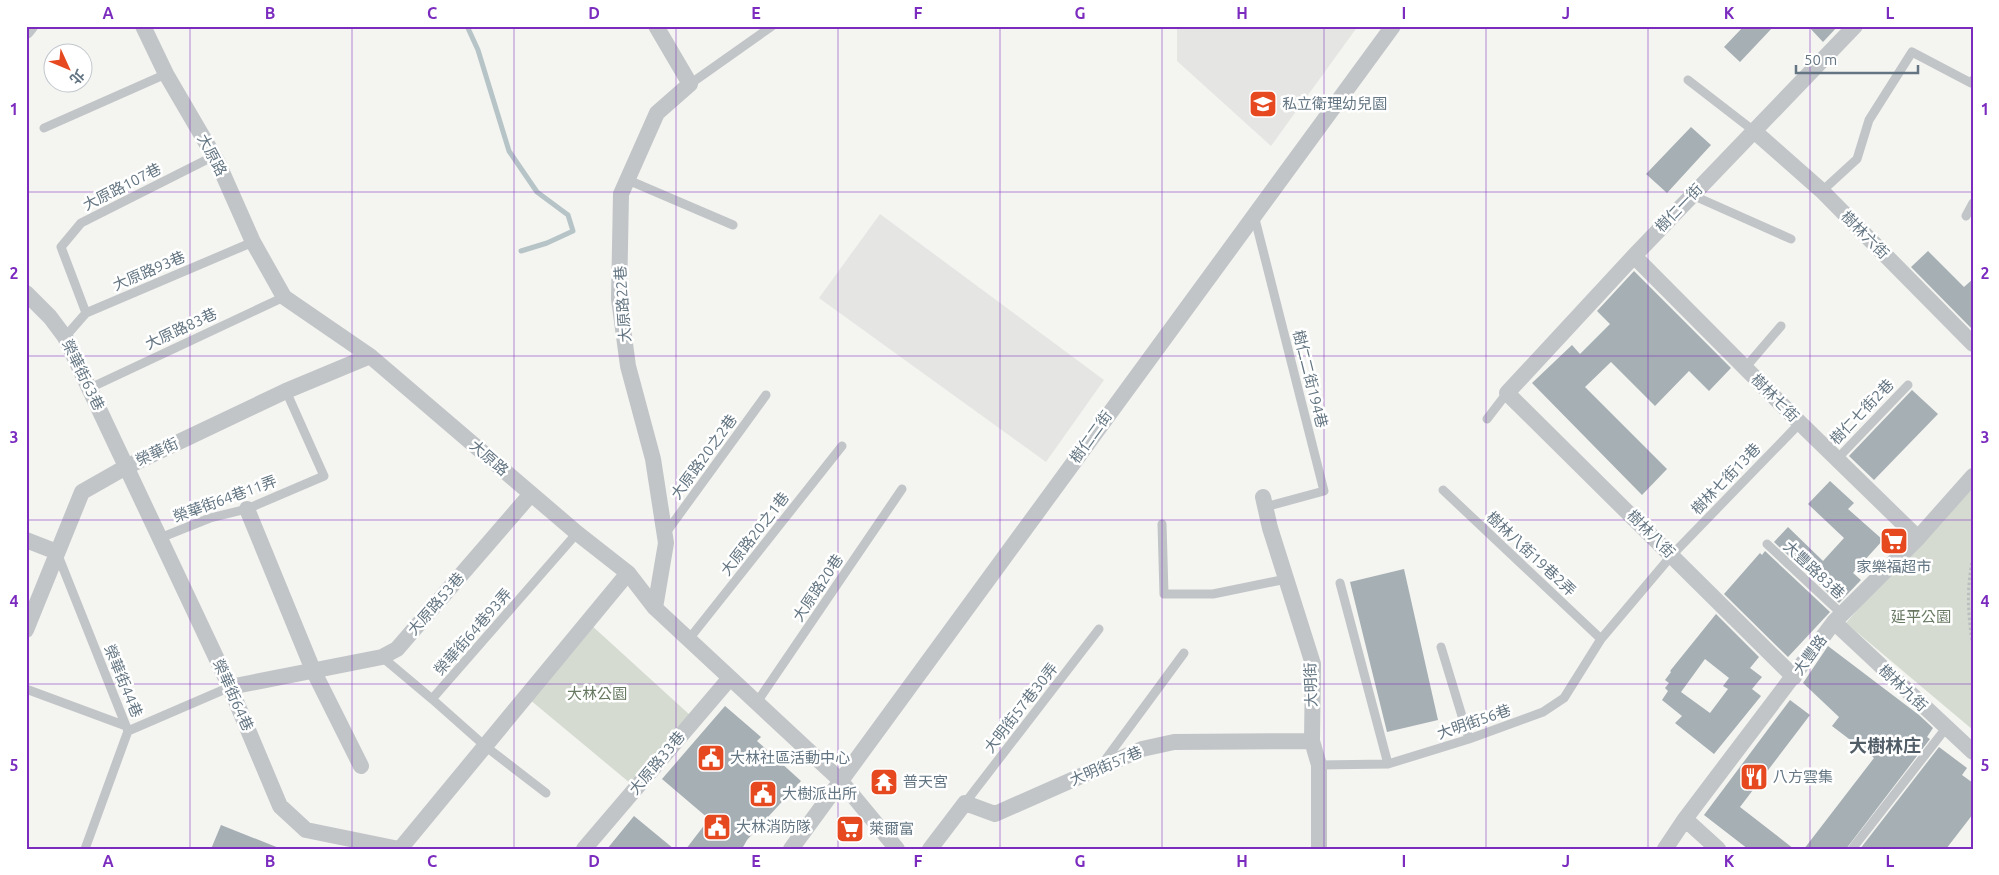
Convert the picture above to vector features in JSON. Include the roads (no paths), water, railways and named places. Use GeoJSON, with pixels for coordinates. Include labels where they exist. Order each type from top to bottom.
{"type":"FeatureCollection","features":[{"type":"Feature","properties":{"kind":"street"},"geometry":{"type":"LineString","coordinates":[[26,31],[30,26]]}},
{"type":"Feature","properties":{"kind":"street","name":"大原路"},"geometry":{"type":"LineString","coordinates":[[143,26],[166,74],[214,156],[252,242],[284,297],[370,356],[577,534],[628,573],[655,608],[840,780],[897,849]]}},
{"type":"Feature","properties":{"kind":"street"},"geometry":{"type":"LineString","coordinates":[[656,26],[690,84]]}},
{"type":"Feature","properties":{"kind":"street","name":"樹仁二街"},"geometry":{"type":"LineString","coordinates":[[791,849],[1393,26]]}},
{"type":"Feature","properties":{"kind":"street","name":"樹仁一街"},"geometry":{"type":"LineString","coordinates":[[1507,392],[1692,195],[1855,26]]}},
{"type":"Feature","properties":{"kind":"street","name":"大原路22巷"},"geometry":{"type":"LineString","coordinates":[[655,608],[666,543],[653,459],[628,366],[619,299],[621,194],[657,113],[690,84]]}},
{"type":"Feature","properties":{"kind":"street","name":"樹林六街"},"geometry":{"type":"LineString","coordinates":[[1754,131],[1822,191],[1973,344]]}},
{"type":"Feature","properties":{"kind":"street","name":"樹林七街"},"geometry":{"type":"LineString","coordinates":[[1634,256],[1800,423],[1918,538]]}},
{"type":"Feature","properties":{"kind":"street","name":"榮華街63巷"},"geometry":{"type":"LineString","coordinates":[[26,293],[50,317],[65,336],[126,467]]}},
{"type":"Feature","properties":{"kind":"street","name":"榮華街"},"geometry":{"type":"LineString","coordinates":[[26,630],[82,492],[126,467],[286,391],[370,356]]}},
{"type":"Feature","properties":{"kind":"street","name":"樹林八街"},"geometry":{"type":"LineString","coordinates":[[1507,392],[1794,677]]}},
{"type":"Feature","properties":{"kind":"street","name":"榮華街64巷"},"geometry":{"type":"LineString","coordinates":[[126,467],[230,687],[280,806],[306,830],[400,849],[628,573]]}},
{"type":"Feature","properties":{"kind":"street","name":"大豐路"},"geometry":{"type":"LineString","coordinates":[[1665,849],[1685,819],[1838,619],[1918,538],[1973,476]]}},
{"type":"Feature","properties":{"kind":"street","name":"大原路53巷"},"geometry":{"type":"LineString","coordinates":[[230,687],[382,657],[397,649],[531,494]]}},
{"type":"Feature","properties":{"kind":"street","name":"大明街"},"geometry":{"type":"LineString","coordinates":[[1264,502],[1270,528],[1313,664],[1312,741],[1319,766],[1320,849]]}},
{"type":"Feature","properties":{"kind":"street"},"geometry":{"type":"LineString","coordinates":[[247,509],[313,670],[362,766]]}},
{"type":"Feature","properties":{"kind":"street"},"geometry":{"type":"LineString","coordinates":[[26,540],[57,552]]}},
{"type":"Feature","properties":{"kind":"street","name":"樹林九街"},"geometry":{"type":"LineString","coordinates":[[1838,619],[1946,728],[1973,752]]}},
{"type":"Feature","properties":{"kind":"street","name":"大原路33巷"},"geometry":{"type":"LineString","coordinates":[[584,849],[730,678]]}},
{"type":"Feature","properties":{"kind":"street","name":"大明街57巷"},"geometry":{"type":"LineString","coordinates":[[966,803],[996,814],[1142,749],[1174,742],[1312,741]]}},
{"type":"Feature","properties":{"kind":"street"},"geometry":{"type":"LineString","coordinates":[[930,849],[966,803]]}},
{"type":"Feature","properties":{"kind":"street"},"geometry":{"type":"LineString","coordinates":[[1685,819],[1718,849]]}},
{"type":"Feature","properties":{"kind":"lane"},"geometry":{"type":"LineString","coordinates":[[690,84],[772,26]]}},
{"type":"Feature","properties":{"kind":"lane"},"geometry":{"type":"LineString","coordinates":[[1822,191],[1857,159],[1869,120],[1912,52],[1970,83],[1973,80]]}},
{"type":"Feature","properties":{"kind":"lane"},"geometry":{"type":"LineString","coordinates":[[44,128],[166,74]]}},
{"type":"Feature","properties":{"kind":"lane"},"geometry":{"type":"LineString","coordinates":[[1688,80],[1754,131]]}},
{"type":"Feature","properties":{"kind":"lane","name":"大原路107巷"},"geometry":{"type":"LineString","coordinates":[[86,313],[60,247],[81,224],[214,156]]}},
{"type":"Feature","properties":{"kind":"lane"},"geometry":{"type":"LineString","coordinates":[[628,180],[733,225]]}},
{"type":"Feature","properties":{"kind":"lane"},"geometry":{"type":"LineString","coordinates":[[1692,195],[1791,239]]}},
{"type":"Feature","properties":{"kind":"lane"},"geometry":{"type":"LineString","coordinates":[[1966,216],[1973,203]]}},
{"type":"Feature","properties":{"kind":"lane","name":"樹仁二街194巷"},"geometry":{"type":"LineString","coordinates":[[1254,215],[1324,492],[1264,502]]}},
{"type":"Feature","properties":{"kind":"lane","name":"大原路93巷"},"geometry":{"type":"LineString","coordinates":[[65,336],[86,313],[252,242]]}},
{"type":"Feature","properties":{"kind":"lane","name":"大原路83巷"},"geometry":{"type":"LineString","coordinates":[[90,388],[284,297]]}},
{"type":"Feature","properties":{"kind":"lane"},"geometry":{"type":"LineString","coordinates":[[1745,368],[1782,326]]}},
{"type":"Feature","properties":{"kind":"lane","name":"樹仁七街2巷"},"geometry":{"type":"LineString","coordinates":[[1837,459],[1908,384]]}},
{"type":"Feature","properties":{"kind":"lane","name":"榮華街64巷11弄"},"geometry":{"type":"LineString","coordinates":[[160,538],[210,518],[247,509],[324,476],[286,391]]}},
{"type":"Feature","properties":{"kind":"lane"},"geometry":{"type":"LineString","coordinates":[[1487,419],[1507,392]]}},
{"type":"Feature","properties":{"kind":"lane","name":"大原路20之2巷"},"geometry":{"type":"LineString","coordinates":[[664,535],[766,395]]}},
{"type":"Feature","properties":{"kind":"lane","name":"樹林七街13巷"},"geometry":{"type":"LineString","coordinates":[[1601,639],[1672,555],[1800,423]]}},
{"type":"Feature","properties":{"kind":"lane","name":"大原路20之1巷"},"geometry":{"type":"LineString","coordinates":[[689,639],[842,446]]}},
{"type":"Feature","properties":{"kind":"lane","name":"大原路20巷"},"geometry":{"type":"LineString","coordinates":[[757,702],[902,489]]}},
{"type":"Feature","properties":{"kind":"lane","name":"樹林八街19巷2弄"},"geometry":{"type":"LineString","coordinates":[[1443,490],[1601,639]]}},
{"type":"Feature","properties":{"kind":"lane"},"geometry":{"type":"LineString","coordinates":[[1162,524],[1164,594],[1213,594],[1286,579]]}},
{"type":"Feature","properties":{"kind":"lane","name":"榮華街64巷93弄"},"geometry":{"type":"LineString","coordinates":[[432,699],[577,534]]}},
{"type":"Feature","properties":{"kind":"lane","name":"大豐路83巷"},"geometry":{"type":"LineString","coordinates":[[1767,544],[1838,619]]}},
{"type":"Feature","properties":{"kind":"lane","name":"榮華街44巷"},"geometry":{"type":"LineString","coordinates":[[57,552],[127,728],[85,849]]}},
{"type":"Feature","properties":{"kind":"lane"},"geometry":{"type":"LineString","coordinates":[[1340,583],[1388,764]]}},
{"type":"Feature","properties":{"kind":"lane","name":"大明街57巷30弄"},"geometry":{"type":"LineString","coordinates":[[966,803],[1099,629]]}},
{"type":"Feature","properties":{"kind":"lane","name":"大明街56巷"},"geometry":{"type":"LineString","coordinates":[[1319,766],[1388,764],[1469,739],[1543,712],[1564,698],[1601,639]]}},
{"type":"Feature","properties":{"kind":"lane"},"geometry":{"type":"LineString","coordinates":[[1441,648],[1469,739]]}},
{"type":"Feature","properties":{"kind":"lane"},"geometry":{"type":"LineString","coordinates":[[1100,767],[1184,653]]}},
{"type":"Feature","properties":{"kind":"lane"},"geometry":{"type":"LineString","coordinates":[[382,657],[485,746],[546,793]]}},
{"type":"Feature","properties":{"kind":"lane"},"geometry":{"type":"LineString","coordinates":[[26,688],[127,728],[230,687]]}},
{"type":"Feature","properties":{"kind":"lane"},"geometry":{"type":"LineString","coordinates":[[1852,849],[1946,728]]}},
{"type":"Feature","properties":{"kind":"waterway"},"geometry":{"type":"LineString","coordinates":[[467,26],[478,50],[509,151],[537,192],[568,215],[573,231],[547,243],[521,251]]}},
{"type":"Feature","properties":{"kind":"place","name":"私立衛理幼兒園"},"geometry":{"type":"Point","coordinates":[1263,104]}},
{"type":"Feature","properties":{"kind":"place","name":"家樂福超市"},"geometry":{"type":"Point","coordinates":[1894,541]}},
{"type":"Feature","properties":{"kind":"place","name":"大林社區活動中心"},"geometry":{"type":"Point","coordinates":[711,758]}},
{"type":"Feature","properties":{"kind":"place","name":"八方雲集"},"geometry":{"type":"Point","coordinates":[1754,777]}},
{"type":"Feature","properties":{"kind":"place","name":"普天宮"},"geometry":{"type":"Point","coordinates":[884,782]}},
{"type":"Feature","properties":{"kind":"place","name":"大樹派出所"},"geometry":{"type":"Point","coordinates":[763,794]}},
{"type":"Feature","properties":{"kind":"place","name":"大林消防隊"},"geometry":{"type":"Point","coordinates":[717,827]}},
{"type":"Feature","properties":{"kind":"place","name":"萊爾富"},"geometry":{"type":"Point","coordinates":[850,829]}},
{"type":"Feature","properties":{"kind":"district","name":"大樹林庄"},"geometry":{"type":"Point","coordinates":[1885,746]}},
{"type":"Feature","properties":{"kind":"park label","name":"延平公園"},"geometry":{"type":"Point","coordinates":[1921,617]}},
{"type":"Feature","properties":{"kind":"park label","name":"大林公園"},"geometry":{"type":"Point","coordinates":[597,694]}}]}
